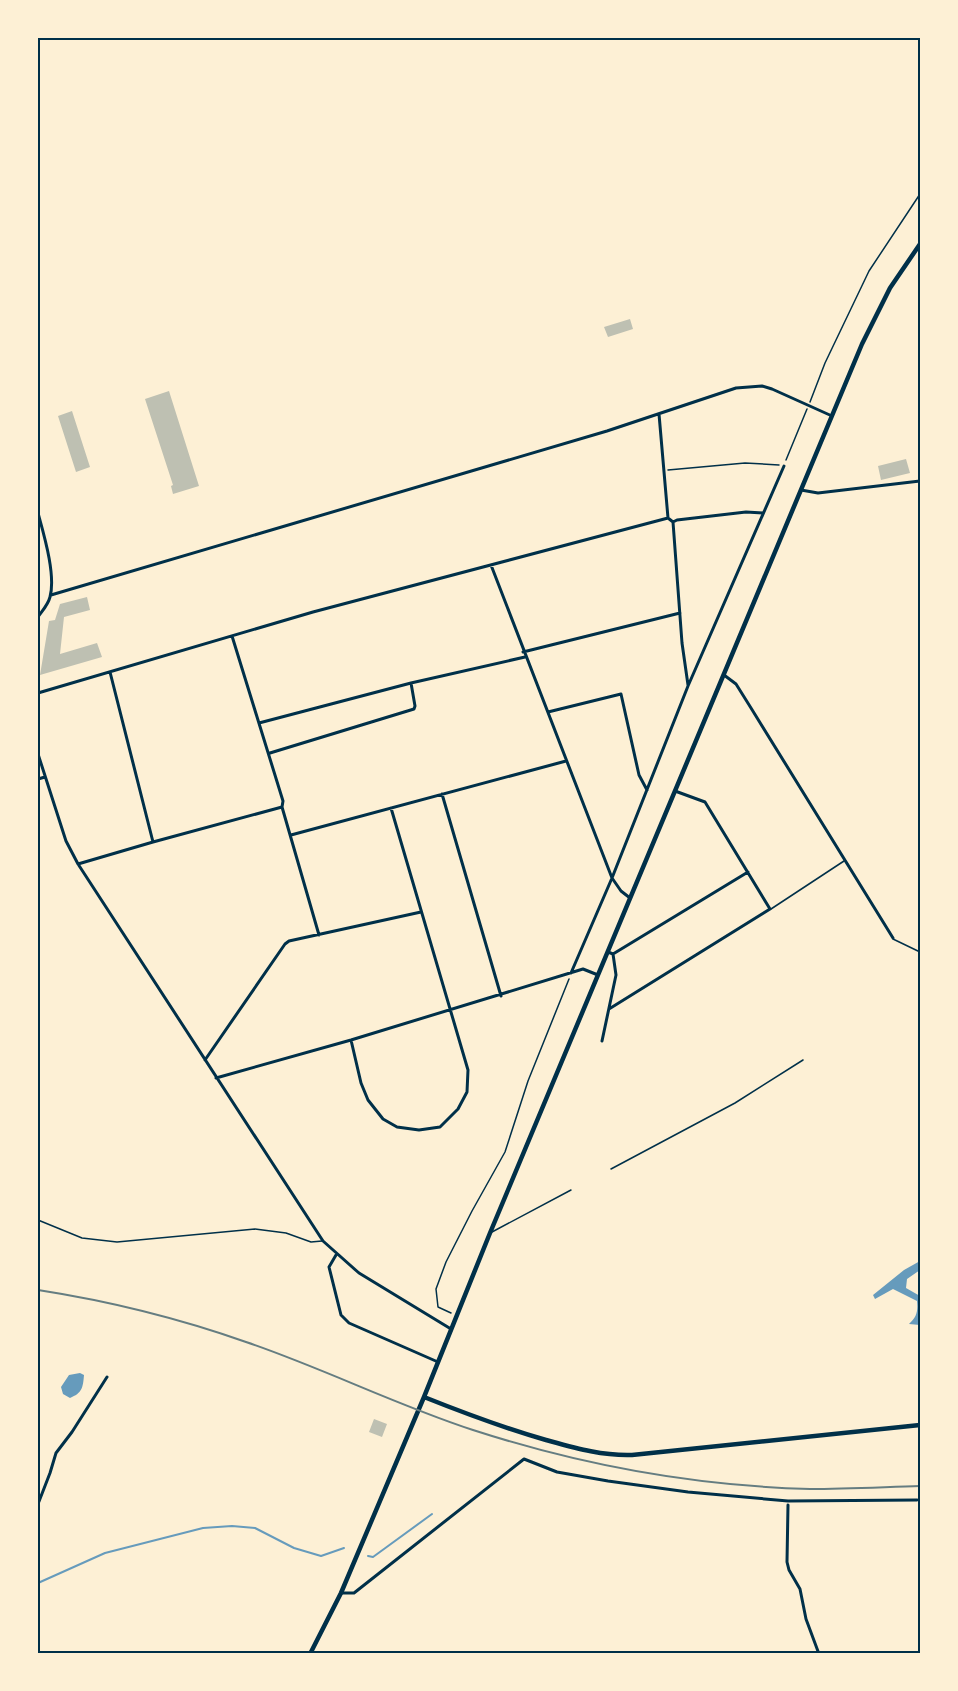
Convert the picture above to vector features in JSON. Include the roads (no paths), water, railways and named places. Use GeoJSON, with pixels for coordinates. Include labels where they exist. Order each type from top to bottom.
{"type":"FeatureCollection","features":[{"type":"Feature","properties":{"kind":"main road"},"geometry":{"type":"LineString","coordinates":[[310,1653],[341,1593],[424,1397],[490,1233],[598,975],[610,953],[630,898],[839,399],[880,307],[921,244]]}},
{"type":"Feature","properties":{"kind":"main road"},"geometry":{"type":"LineString","coordinates":[[424,1397],[488,1422],[609,1456],[921,1425]]}},
{"type":"Feature","properties":{"kind":"street"},"geometry":{"type":"LineString","coordinates":[[51,595],[535,453],[736,388],[746,386],[772,389],[832,416]]}},
{"type":"Feature","properties":{"kind":"street"},"geometry":{"type":"LineString","coordinates":[[659,414],[668,518],[673,522],[688,686]]}},
{"type":"Feature","properties":{"kind":"street"},"geometry":{"type":"LineString","coordinates":[[571,973],[612,878],[688,686],[784,466]]}},
{"type":"Feature","properties":{"kind":"street"},"geometry":{"type":"LineString","coordinates":[[801,490],[818,493],[921,481]]}},
{"type":"Feature","properties":{"kind":"street"},"geometry":{"type":"LineString","coordinates":[[38,513],[49,553],[51,595],[38,616]]}},
{"type":"Feature","properties":{"kind":"street"},"geometry":{"type":"LineString","coordinates":[[673,522],[677,519],[764,513]]}},
{"type":"Feature","properties":{"kind":"street"},"geometry":{"type":"LineString","coordinates":[[38,693],[323,609],[668,518]]}},
{"type":"Feature","properties":{"kind":"street"},"geometry":{"type":"LineString","coordinates":[[491,565],[612,878],[621,891],[630,898]]}},
{"type":"Feature","properties":{"kind":"street"},"geometry":{"type":"LineString","coordinates":[[523,652],[680,613]]}},
{"type":"Feature","properties":{"kind":"street"},"geometry":{"type":"LineString","coordinates":[[232,636],[270,753],[284,801],[282,807],[319,934]]}},
{"type":"Feature","properties":{"kind":"street"},"geometry":{"type":"LineString","coordinates":[[259,723],[411,683],[525,657]]}},
{"type":"Feature","properties":{"kind":"street"},"geometry":{"type":"LineString","coordinates":[[110,672],[153,842]]}},
{"type":"Feature","properties":{"kind":"street"},"geometry":{"type":"LineString","coordinates":[[723,675],[736,684],[893,938]]}},
{"type":"Feature","properties":{"kind":"street"},"geometry":{"type":"LineString","coordinates":[[270,753],[414,710],[416,706],[411,683]]}},
{"type":"Feature","properties":{"kind":"street"},"geometry":{"type":"LineString","coordinates":[[548,712],[621,694],[639,775],[647,790]]}},
{"type":"Feature","properties":{"kind":"street"},"geometry":{"type":"LineString","coordinates":[[38,754],[66,841],[78,864],[323,1241],[336,1255],[370,1281],[451,1329]]}},
{"type":"Feature","properties":{"kind":"street"},"geometry":{"type":"LineString","coordinates":[[291,835],[566,761]]}},
{"type":"Feature","properties":{"kind":"street"},"geometry":{"type":"LineString","coordinates":[[38,779],[45,777]]}},
{"type":"Feature","properties":{"kind":"street"},"geometry":{"type":"LineString","coordinates":[[609,1009],[770,909],[705,802],[675,790]]}},
{"type":"Feature","properties":{"kind":"street"},"geometry":{"type":"LineString","coordinates":[[442,794],[501,996]]}},
{"type":"Feature","properties":{"kind":"street"},"geometry":{"type":"LineString","coordinates":[[78,864],[282,807]]}},
{"type":"Feature","properties":{"kind":"street"},"geometry":{"type":"LineString","coordinates":[[351,1040],[368,1100],[383,1119],[397,1127],[419,1130],[440,1127],[458,1109],[467,1092],[468,1070],[391,808]]}},
{"type":"Feature","properties":{"kind":"street"},"geometry":{"type":"LineString","coordinates":[[602,1041],[616,975],[610,953],[748,872]]}},
{"type":"Feature","properties":{"kind":"street"},"geometry":{"type":"LineString","coordinates":[[205,1060],[289,941],[421,912]]}},
{"type":"Feature","properties":{"kind":"street"},"geometry":{"type":"LineString","coordinates":[[216,1078],[501,996],[583,969],[598,975]]}},
{"type":"Feature","properties":{"kind":"street"},"geometry":{"type":"LineString","coordinates":[[336,1255],[329,1267],[341,1315],[349,1323],[438,1362]]}},
{"type":"Feature","properties":{"kind":"street"},"geometry":{"type":"LineString","coordinates":[[38,1504],[56,1453],[107,1377]]}},
{"type":"Feature","properties":{"kind":"street"},"geometry":{"type":"LineString","coordinates":[[341,1593],[354,1593],[524,1459],[557,1472],[688,1492],[788,1501],[917,1500]]}},
{"type":"Feature","properties":{"kind":"street"},"geometry":{"type":"LineString","coordinates":[[788,1505],[789,1570],[800,1589],[806,1619],[819,1653]]}},
{"type":"Feature","properties":{"kind":"lane"},"geometry":{"type":"LineString","coordinates":[[770,909],[844,861]]}},
{"type":"Feature","properties":{"kind":"lane"},"geometry":{"type":"LineString","coordinates":[[893,938],[921,952]]}},
{"type":"Feature","properties":{"kind":"lane"},"geometry":{"type":"LineString","coordinates":[[611,1169],[735,1103],[803,1060]]}},
{"type":"Feature","properties":{"kind":"lane"},"geometry":{"type":"LineString","coordinates":[[490,1233],[571,1190]]}},
{"type":"Feature","properties":{"kind":"lane"},"geometry":{"type":"LineString","coordinates":[[38,1220],[82,1238],[117,1242],[255,1229],[286,1233],[311,1242],[323,1241]]}},
{"type":"Feature","properties":{"kind":"water"},"geometry":{"type":"Polygon","coordinates":[[[920,1261],[920,1270],[907,1279],[906,1288],[920,1296],[920,1325],[909,1324],[916,1314],[917,1301],[893,1289],[875,1299],[873,1295],[904,1270],[920,1261]]]}},
{"type":"Feature","properties":{"kind":"water"},"geometry":{"type":"Polygon","coordinates":[[[80,1373],[84,1375],[79,1392],[70,1398],[63,1394],[61,1387],[69,1375],[80,1373]]]}},
{"type":"Feature","properties":{"kind":"waterway"},"geometry":{"type":"LineString","coordinates":[[368,1556],[373,1557],[432,1514]]}},
{"type":"Feature","properties":{"kind":"waterway"},"geometry":{"type":"LineString","coordinates":[[38,1583],[105,1553],[203,1528],[232,1526],[255,1528],[294,1548],[321,1556],[344,1548]]}},
{"type":"Feature","properties":{"kind":"railway"},"geometry":{"type":"LineString","coordinates":[[38,1290],[91,1299],[195,1325],[275,1352],[444,1420],[555,1454],[639,1472],[767,1487],[824,1489],[920,1486]]}}]}
